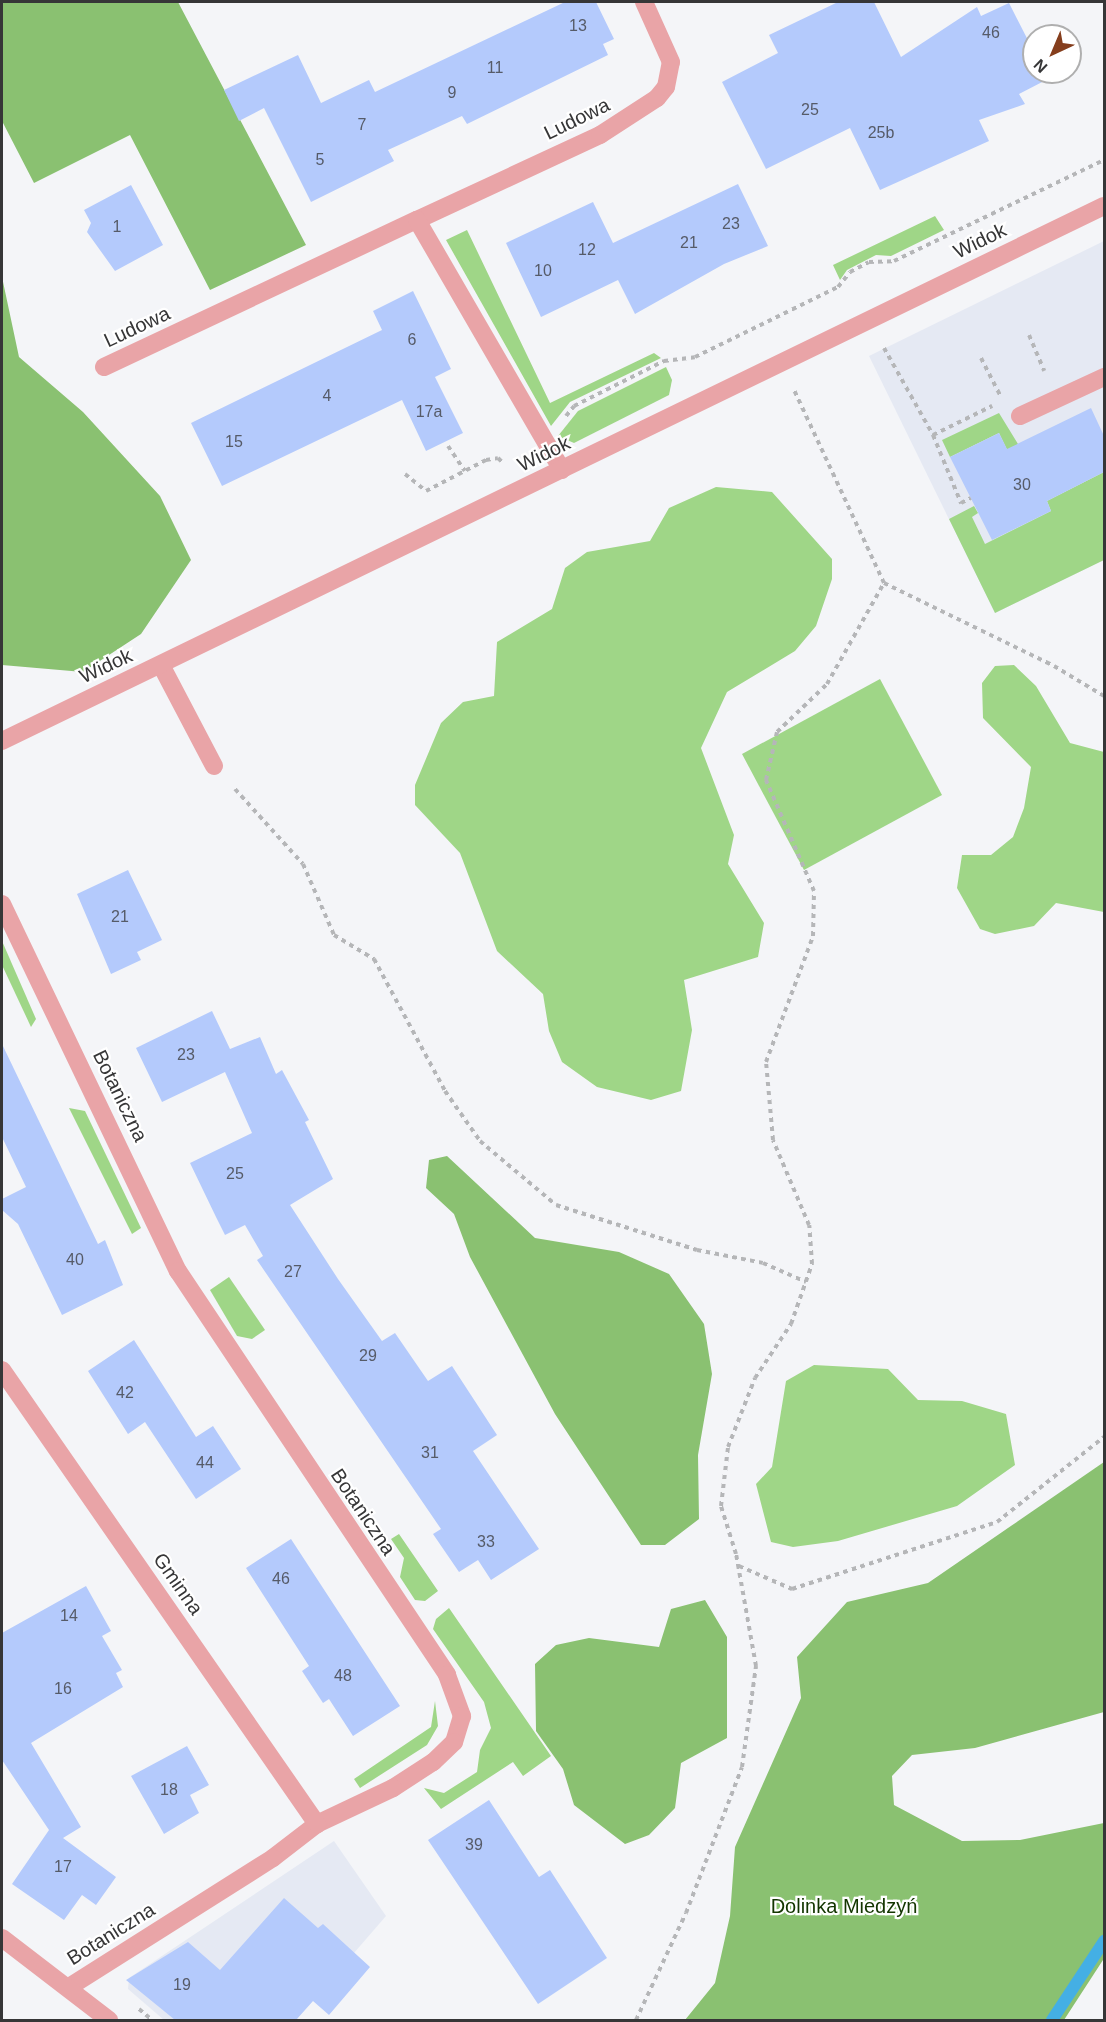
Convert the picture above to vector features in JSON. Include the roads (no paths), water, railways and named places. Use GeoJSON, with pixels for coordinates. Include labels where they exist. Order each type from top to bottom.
{"type":"FeatureCollection","features":[{"type":"Feature","properties":{"kind":"street","name":"Ludowa"},"geometry":{"type":"LineString","coordinates":[[104,367],[600,135],[657,98],[666,87],[671,62],[644,2]]}},
{"type":"Feature","properties":{"kind":"street","name":"Widok"},"geometry":{"type":"LineString","coordinates":[[2,741],[1104,207]]}},
{"type":"Feature","properties":{"kind":"street"},"geometry":{"type":"LineString","coordinates":[[417,220],[562,470]]}},
{"type":"Feature","properties":{"kind":"street"},"geometry":{"type":"LineString","coordinates":[[1020,416],[1104,377]]}},
{"type":"Feature","properties":{"kind":"street"},"geometry":{"type":"LineString","coordinates":[[161,665],[214,766]]}},
{"type":"Feature","properties":{"kind":"street","name":"Botaniczna"},"geometry":{"type":"LineString","coordinates":[[2,904],[178,1271],[457,1694],[460,1726],[445,1753],[393,1788],[317,1824],[273,1858],[69,1987]]}},
{"type":"Feature","properties":{"kind":"street","name":"Gminna"},"geometry":{"type":"LineString","coordinates":[[2,1370],[317,1824]]}},
{"type":"Feature","properties":{"kind":"street"},"geometry":{"type":"LineString","coordinates":[[2,1938],[69,1987],[109,2020]]}},
{"type":"Feature","properties":{"kind":"waterway"},"geometry":{"type":"LineString","coordinates":[[1052,2020],[1104,1941]]}},
{"type":"Feature","properties":{"kind":"park label","name":"Dolinka Miedzyń"},"geometry":{"type":"Point","coordinates":[844,1906]}}]}
